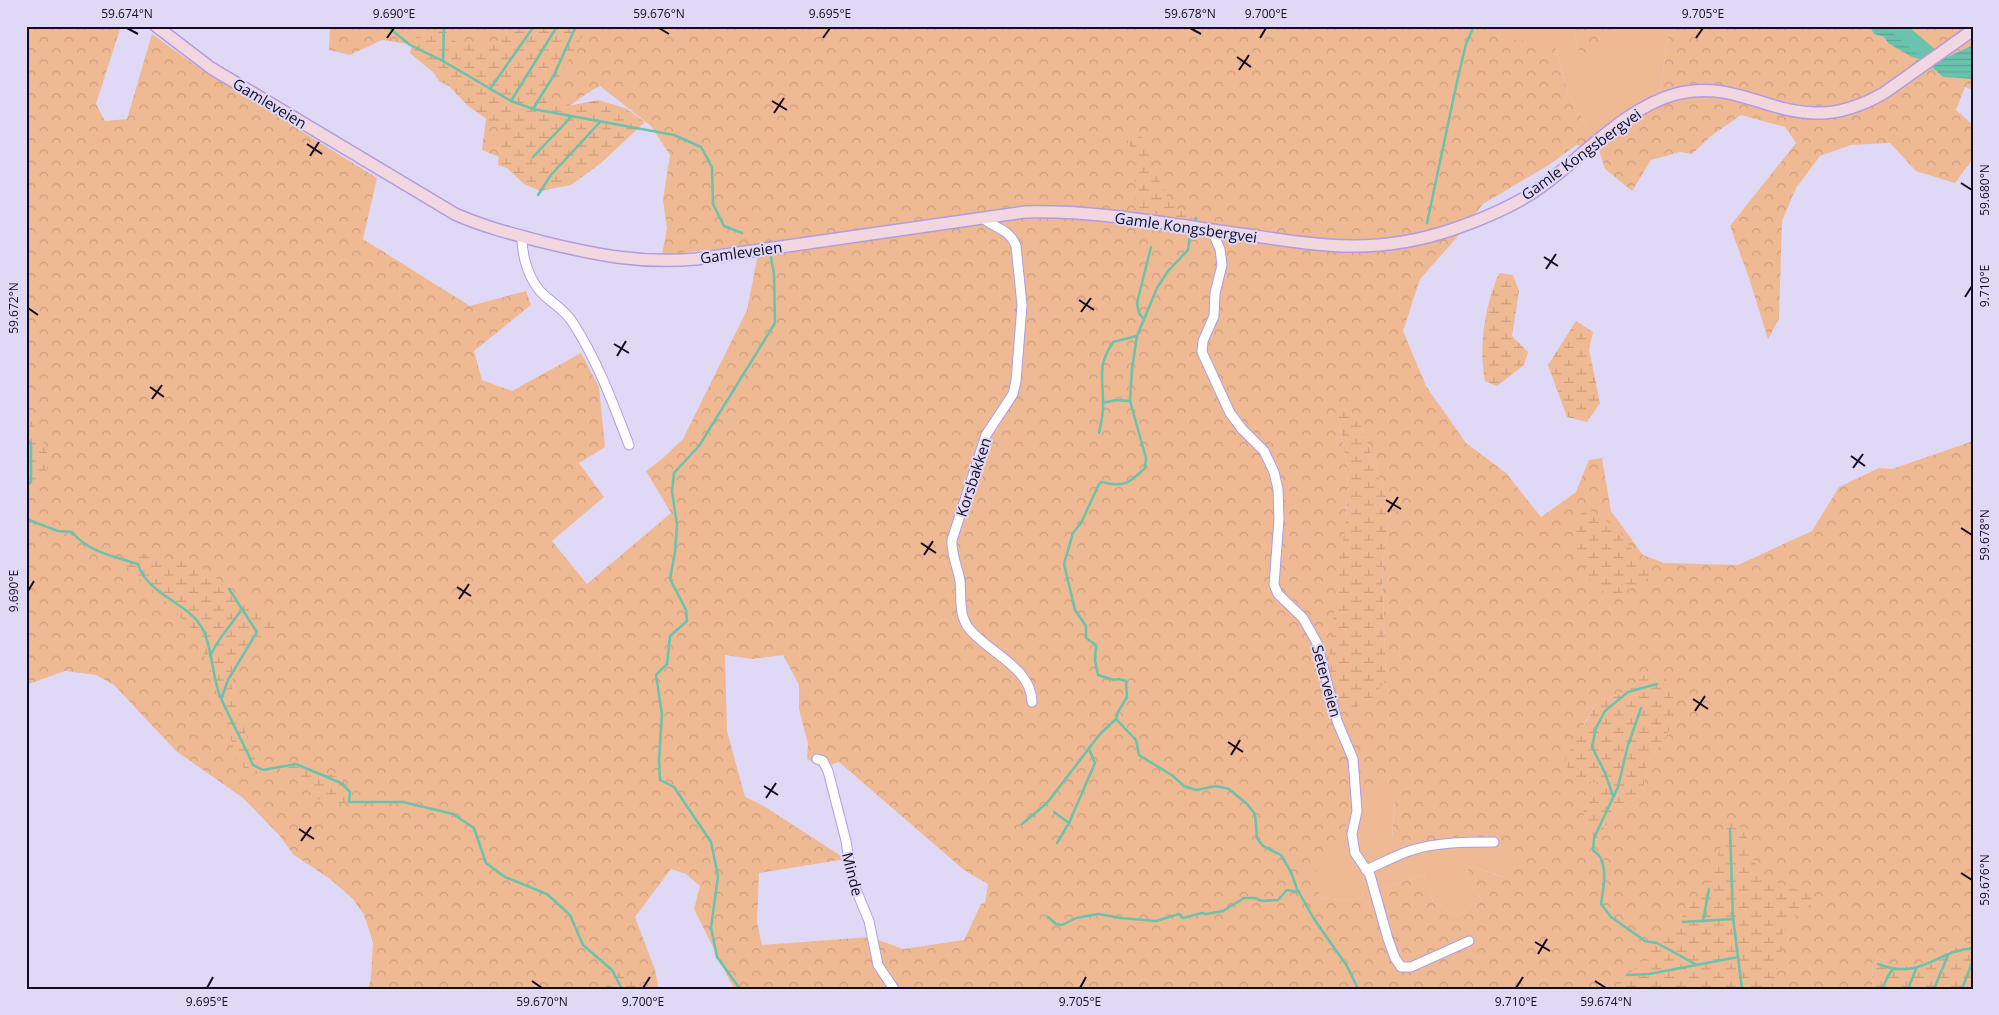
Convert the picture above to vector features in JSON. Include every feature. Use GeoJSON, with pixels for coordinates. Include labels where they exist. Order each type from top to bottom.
{"type":"FeatureCollection","features":[{"type":"Feature","properties":{"kind":"main road","name":"Gamleveien"},"geometry":{"type":"LineString","coordinates":[[156,26],[211,68],[433,203],[472,222],[522,237],[621,259],[650,262],[678,261],[961,221]]}},
{"type":"Feature","properties":{"kind":"main road","name":"Gamle Kongsbergvei"},"geometry":{"type":"LineString","coordinates":[[961,221],[1025,212],[1053,211],[1347,247],[1379,246],[1412,241],[1461,226],[1528,196],[1626,120],[1646,106],[1668,97],[1693,91],[1718,91],[1747,96],[1791,110],[1816,113],[1851,108],[1873,99],[1894,87],[1973,30]]}},
{"type":"Feature","properties":{"kind":"street","name":"Korsbakken"},"geometry":{"type":"LineString","coordinates":[[983,218],[990,224],[1006,231],[1013,238],[1016,246],[1022,306],[1019,360],[1013,394],[993,422],[984,441],[952,540],[952,548],[958,571],[962,612],[965,621],[978,636],[1024,678],[1031,689],[1032,702]]}},
{"type":"Feature","properties":{"kind":"street","name":"Seterveien"},"geometry":{"type":"LineString","coordinates":[[1212,230],[1220,249],[1222,261],[1215,293],[1214,316],[1203,341],[1202,352],[1230,413],[1242,429],[1264,451],[1274,472],[1278,489],[1279,519],[1274,585],[1278,594],[1300,614],[1318,643],[1326,684],[1337,721],[1353,759],[1357,811],[1352,843],[1355,854],[1366,870],[1374,887],[1388,939],[1395,958],[1401,967],[1412,967],[1469,941]]}},
{"type":"Feature","properties":{"kind":"street"},"geometry":{"type":"LineString","coordinates":[[522,237],[524,257],[534,283],[543,295],[558,306],[573,322],[604,382],[629,445]]}},
{"type":"Feature","properties":{"kind":"street","name":"Minde"},"geometry":{"type":"LineString","coordinates":[[817,759],[823,761],[828,772],[846,841],[852,880],[869,921],[878,965],[894,989]]}},
{"type":"Feature","properties":{"kind":"street"},"geometry":{"type":"LineString","coordinates":[[1366,870],[1409,851],[1427,846],[1458,842],[1494,842]]}},
{"type":"Feature","properties":{"kind":"green space"},"geometry":{"type":"Polygon","coordinates":[[[26,26],[121,26],[96,104],[105,121],[127,119],[152,34],[202,70],[377,178],[363,239],[470,306],[526,291],[531,305],[474,351],[482,380],[512,391],[581,353],[599,387],[605,447],[579,463],[604,497],[552,541],[587,584],[671,513],[646,471],[683,439],[747,310],[760,244],[662,255],[667,228],[663,200],[670,155],[651,126],[600,86],[563,111],[513,163],[482,150],[491,80],[427,47],[382,40],[350,55],[329,50],[330,26],[1504,26],[1497,39],[1532,41],[1555,45],[1568,94],[1592,135],[1624,122],[1659,99],[1669,32],[1666,26],[1869,26],[1874,34],[1884,37],[1888,43],[1924,60],[1943,77],[1973,79],[1973,90],[1965,87],[1956,110],[1972,124],[1973,159],[1955,183],[1916,171],[1890,143],[1851,145],[1820,156],[1796,188],[1782,221],[1779,319],[1768,339],[1730,226],[1796,143],[1785,127],[1741,115],[1711,136],[1692,154],[1680,152],[1651,160],[1632,191],[1605,169],[1599,150],[1576,145],[1549,165],[1483,204],[1420,279],[1403,331],[1426,386],[1466,443],[1506,473],[1541,517],[1576,492],[1589,460],[1602,458],[1611,511],[1643,555],[1664,563],[1738,565],[1812,531],[1839,487],[1879,468],[1892,469],[1973,441],[1973,939],[1925,963],[1896,968],[1873,955],[1872,989],[734,989],[694,909],[700,886],[686,874],[671,869],[635,917],[655,970],[659,989],[368,989],[371,978],[373,942],[364,915],[353,899],[330,879],[294,855],[279,835],[243,798],[176,751],[114,685],[96,675],[65,671],[26,685],[26,26]],[[1342,408],[1337,412],[1348,471],[1346,520],[1386,679],[1382,567],[1391,511],[1359,419],[1342,408]],[[725,655],[727,731],[745,797],[762,805],[846,859],[759,873],[757,922],[762,945],[870,937],[903,949],[964,940],[981,904],[985,903],[988,884],[964,870],[839,762],[824,767],[807,759],[808,744],[799,709],[799,685],[783,655],[752,659],[725,655]],[[1645,671],[1628,692],[1598,700],[1583,726],[1602,783],[1583,811],[1596,840],[1619,808],[1643,794],[1647,764],[1669,731],[1645,671]],[[1386,787],[1367,794],[1312,877],[1321,898],[1349,901],[1424,874],[1433,902],[1457,916],[1482,900],[1466,877],[1469,866],[1503,877],[1515,866],[1499,843],[1464,835],[1401,851],[1392,838],[1395,802],[1386,787]]]}},
{"type":"Feature","properties":{"kind":"green space"},"geometry":{"type":"Polygon","coordinates":[[[520,26],[588,26],[551,91],[546,106],[568,106],[598,100],[625,108],[645,122],[601,163],[571,185],[540,191],[524,184],[507,168],[498,165],[501,129],[468,106],[450,87],[439,81],[434,73],[410,53],[413,39],[430,36],[434,31],[444,27],[449,37],[462,45],[496,42],[520,26]]]}},
{"type":"Feature","properties":{"kind":"green space"},"geometry":{"type":"Polygon","coordinates":[[[1504,26],[1572,26],[1579,50],[1609,34],[1617,26],[1666,26],[1669,32],[1659,99],[1624,122],[1592,135],[1568,94],[1555,45],[1497,39],[1504,26]]]}},
{"type":"Feature","properties":{"kind":"green space"},"geometry":{"type":"Polygon","coordinates":[[[1572,26],[1617,26],[1593,56],[1579,50],[1572,26]]]}},
{"type":"Feature","properties":{"kind":"green space"},"geometry":{"type":"Polygon","coordinates":[[[1891,26],[1973,26],[1973,45],[1943,59],[1891,26]]]}},
{"type":"Feature","properties":{"kind":"green space"},"geometry":{"type":"Polygon","coordinates":[[[1125,134],[1140,135],[1153,152],[1152,169],[1167,193],[1167,199],[1176,208],[1196,218],[1166,217],[1144,213],[1135,202],[1134,176],[1136,162],[1125,134]]]}},
{"type":"Feature","properties":{"kind":"green space"},"geometry":{"type":"Polygon","coordinates":[[[1499,273],[1513,275],[1519,291],[1512,336],[1528,352],[1524,365],[1497,386],[1485,381],[1482,354],[1484,326],[1490,299],[1499,273]]]}},
{"type":"Feature","properties":{"kind":"green space"},"geometry":{"type":"Polygon","coordinates":[[[1576,321],[1593,332],[1589,349],[1600,403],[1587,422],[1567,417],[1548,365],[1576,321]]]}},
{"type":"Feature","properties":{"kind":"green space"},"geometry":{"type":"Polygon","coordinates":[[[1342,408],[1359,419],[1391,511],[1382,567],[1386,679],[1369,703],[1350,709],[1328,700],[1326,678],[1346,520],[1348,471],[1337,412],[1342,408]]]}},
{"type":"Feature","properties":{"kind":"green space"},"geometry":{"type":"Polygon","coordinates":[[[26,420],[32,422],[47,449],[47,481],[26,494],[26,420]]]}},
{"type":"Feature","properties":{"kind":"green space"},"geometry":{"type":"Polygon","coordinates":[[[1588,509],[1618,529],[1651,577],[1615,597],[1592,585],[1577,548],[1574,518],[1588,509]]]}},
{"type":"Feature","properties":{"kind":"green space"},"geometry":{"type":"Polygon","coordinates":[[[129,554],[165,558],[194,564],[207,571],[239,596],[256,605],[274,624],[277,631],[271,636],[261,635],[240,662],[232,680],[232,690],[250,748],[263,770],[253,776],[236,760],[228,726],[197,634],[160,596],[131,571],[121,559],[129,554]]]}},
{"type":"Feature","properties":{"kind":"green space"},"geometry":{"type":"Polygon","coordinates":[[[1645,671],[1663,675],[1674,692],[1669,731],[1647,764],[1643,794],[1619,808],[1596,840],[1588,832],[1583,811],[1602,783],[1571,779],[1565,760],[1598,700],[1628,692],[1645,671]]]}},
{"type":"Feature","properties":{"kind":"green space"},"geometry":{"type":"Polygon","coordinates":[[[297,761],[342,779],[350,788],[349,798],[345,804],[317,799],[289,774],[280,770],[279,766],[297,761]]]}},
{"type":"Feature","properties":{"kind":"green space"},"geometry":{"type":"Polygon","coordinates":[[[1386,786],[1395,801],[1392,837],[1413,849],[1464,835],[1500,843],[1515,866],[1504,877],[1469,866],[1466,877],[1482,900],[1457,916],[1433,902],[1424,874],[1349,901],[1321,898],[1311,877],[1367,794],[1386,786]]]}},
{"type":"Feature","properties":{"kind":"green space"},"geometry":{"type":"Polygon","coordinates":[[[1729,821],[1745,830],[1751,855],[1762,877],[1823,899],[1799,910],[1783,932],[1781,959],[1770,989],[1616,989],[1681,918],[1708,885],[1729,821]]]}},
{"type":"Feature","properties":{"kind":"green space"},"geometry":{"type":"Polygon","coordinates":[[[1973,939],[1973,989],[1872,989],[1873,955],[1896,968],[1925,963],[1973,939]]]}},
{"type":"Feature","properties":{"kind":"green space"},"geometry":{"type":"Polygon","coordinates":[[[620,970],[638,989],[605,989],[607,974],[620,970]]]}},
{"type":"Feature","properties":{"kind":"shaded area"},"geometry":{"type":"Polygon","coordinates":[[[1869,26],[1891,26],[1943,59],[1973,45],[1973,79],[1943,77],[1924,60],[1912,57],[1888,43],[1884,37],[1874,34],[1869,26]]]}},
{"type":"Feature","properties":{"kind":"waterway"},"geometry":{"type":"LineString","coordinates":[[387,26],[410,45],[443,61],[511,101],[533,109],[674,135],[701,147],[712,167],[713,204],[724,226],[742,233]]}},
{"type":"Feature","properties":{"kind":"waterway"},"geometry":{"type":"LineString","coordinates":[[443,61],[444,26]]}},
{"type":"Feature","properties":{"kind":"waterway"},"geometry":{"type":"LineString","coordinates":[[490,89],[534,26]]}},
{"type":"Feature","properties":{"kind":"waterway"},"geometry":{"type":"LineString","coordinates":[[533,109],[554,75],[576,26]]}},
{"type":"Feature","properties":{"kind":"waterway"},"geometry":{"type":"LineString","coordinates":[[1427,223],[1458,77],[1466,44],[1474,26]]}},
{"type":"Feature","properties":{"kind":"waterway"},"geometry":{"type":"LineString","coordinates":[[1896,26],[1929,54]]}},
{"type":"Feature","properties":{"kind":"waterway"},"geometry":{"type":"LineString","coordinates":[[511,101],[556,28]]}},
{"type":"Feature","properties":{"kind":"waterway"},"geometry":{"type":"LineString","coordinates":[[533,157],[571,117]]}},
{"type":"Feature","properties":{"kind":"waterway"},"geometry":{"type":"LineString","coordinates":[[538,195],[551,175],[600,122]]}},
{"type":"Feature","properties":{"kind":"waterway"},"geometry":{"type":"LineString","coordinates":[[1022,824],[1047,803],[1100,734],[1116,719],[1127,697],[1126,681],[1114,680],[1098,675],[1095,660],[1096,645],[1086,638],[1086,626],[1075,610],[1064,564],[1073,533],[1081,523],[1099,484],[1102,482],[1109,484],[1126,483],[1145,468],[1146,458],[1130,401],[1137,336],[1157,288],[1168,271],[1188,250],[1190,235]]}},
{"type":"Feature","properties":{"kind":"waterway"},"geometry":{"type":"LineString","coordinates":[[1143,318],[1139,313],[1137,303],[1151,247]]}},
{"type":"Feature","properties":{"kind":"waterway"},"geometry":{"type":"LineString","coordinates":[[740,989],[717,957],[711,928],[718,876],[711,842],[674,787],[660,780],[659,760],[662,714],[656,675],[667,664],[670,636],[687,621],[686,610],[670,579],[677,525],[672,491],[674,473],[699,446],[775,323],[774,274],[770,252]]}},
{"type":"Feature","properties":{"kind":"waterway"},"geometry":{"type":"LineString","coordinates":[[1099,433],[1103,410],[1102,371],[1105,358],[1113,342],[1137,336]]}},
{"type":"Feature","properties":{"kind":"waterway"},"geometry":{"type":"LineString","coordinates":[[1103,403],[1116,400],[1130,401]]}},
{"type":"Feature","properties":{"kind":"waterway"},"geometry":{"type":"LineString","coordinates":[[26,438],[31,444],[31,482],[26,486]]}},
{"type":"Feature","properties":{"kind":"waterway"},"geometry":{"type":"LineString","coordinates":[[26,519],[58,531],[72,532],[78,539],[94,549],[138,564],[143,575],[151,584],[190,613],[204,632],[220,696],[253,765],[263,770],[296,764],[341,783],[350,792],[349,802],[403,802],[453,814],[474,828],[486,863],[505,877],[547,894],[570,915],[583,945],[612,970],[622,989]]}},
{"type":"Feature","properties":{"kind":"waterway"},"geometry":{"type":"LineString","coordinates":[[222,697],[228,680],[257,632],[229,589]]}},
{"type":"Feature","properties":{"kind":"waterway"},"geometry":{"type":"LineString","coordinates":[[210,656],[219,640],[240,612]]}},
{"type":"Feature","properties":{"kind":"waterway"},"geometry":{"type":"LineString","coordinates":[[1613,796],[1605,773],[1592,747],[1596,728],[1605,711],[1628,692],[1657,684]]}},
{"type":"Feature","properties":{"kind":"waterway"},"geometry":{"type":"LineString","coordinates":[[1641,708],[1628,745],[1618,787],[1594,838],[1593,850],[1599,855],[1604,869],[1601,904],[1611,917],[1645,941],[1657,943],[1697,965]]}},
{"type":"Feature","properties":{"kind":"waterway"},"geometry":{"type":"LineString","coordinates":[[1116,719],[1136,740],[1139,755],[1173,776],[1184,786],[1196,790],[1216,786],[1229,789],[1247,804],[1255,814],[1257,838],[1263,846],[1281,855],[1314,919],[1347,966],[1358,989]]}},
{"type":"Feature","properties":{"kind":"waterway"},"geometry":{"type":"LineString","coordinates":[[1057,843],[1069,823],[1095,763],[1089,749]]}},
{"type":"Feature","properties":{"kind":"waterway"},"geometry":{"type":"LineString","coordinates":[[1054,812],[1069,823]]}},
{"type":"Feature","properties":{"kind":"waterway"},"geometry":{"type":"LineString","coordinates":[[1730,829],[1733,917],[1742,989]]}},
{"type":"Feature","properties":{"kind":"waterway"},"geometry":{"type":"LineString","coordinates":[[1703,921],[1709,889]]}},
{"type":"Feature","properties":{"kind":"waterway"},"geometry":{"type":"LineString","coordinates":[[1048,917],[1056,924],[1062,925],[1076,918],[1098,914],[1156,921],[1179,914],[1183,918],[1202,913],[1223,911],[1244,898],[1255,898],[1262,901],[1278,900],[1287,890],[1299,892]]}},
{"type":"Feature","properties":{"kind":"waterway"},"geometry":{"type":"LineString","coordinates":[[1683,922],[1733,919]]}},
{"type":"Feature","properties":{"kind":"waterway"},"geometry":{"type":"LineString","coordinates":[[1878,964],[1906,969],[1917,967],[1960,950],[1973,948]]}},
{"type":"Feature","properties":{"kind":"waterway"},"geometry":{"type":"LineString","coordinates":[[1934,989],[1948,955]]}},
{"type":"Feature","properties":{"kind":"waterway"},"geometry":{"type":"LineString","coordinates":[[1627,975],[1649,974],[1738,957]]}},
{"type":"Feature","properties":{"kind":"waterway"},"geometry":{"type":"LineString","coordinates":[[1962,989],[1973,960]]}},
{"type":"Feature","properties":{"kind":"waterway"},"geometry":{"type":"LineString","coordinates":[[1882,989],[1893,969]]}},
{"type":"Feature","properties":{"kind":"waterway"},"geometry":{"type":"LineString","coordinates":[[1908,989],[1916,969]]}}]}
